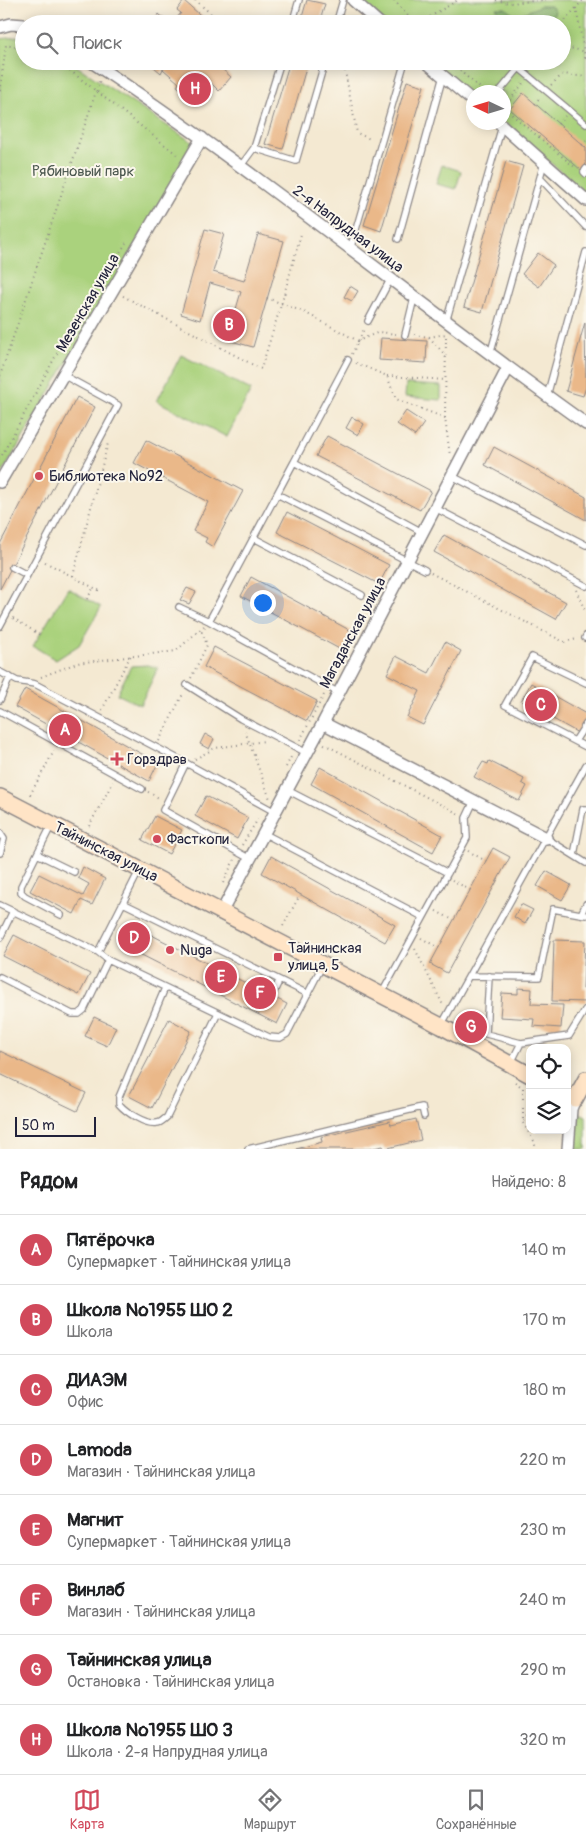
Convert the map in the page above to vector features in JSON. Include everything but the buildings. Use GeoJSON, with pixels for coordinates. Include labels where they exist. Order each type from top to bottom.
{"type":"FeatureCollection","features":[{"type":"Feature","properties":{"kind":"main road","name":"Тайнинская улица"},"geometry":{"type":"LineString","coordinates":[[0,797],[381,995],[444,1020],[509,1072],[526,1074]]}},
{"type":"Feature","properties":{"kind":"main road"},"geometry":{"type":"LineString","coordinates":[[576,1100],[586,1079]]}},
{"type":"Feature","properties":{"kind":"street"},"geometry":{"type":"LineString","coordinates":[[353,0],[370,15]]}},
{"type":"Feature","properties":{"kind":"street"},"geometry":{"type":"LineString","coordinates":[[0,27],[15,24]]}},
{"type":"Feature","properties":{"kind":"street","name":"2-я Напрудная улица"},"geometry":{"type":"LineString","coordinates":[[103,70],[202,138],[490,355],[586,424]]}},
{"type":"Feature","properties":{"kind":"street"},"geometry":{"type":"LineString","coordinates":[[436,70],[466,95]]}},
{"type":"Feature","properties":{"kind":"street"},"geometry":{"type":"LineString","coordinates":[[507,130],[586,200]]}},
{"type":"Feature","properties":{"kind":"street","name":"Мезенская улица"},"geometry":{"type":"LineString","coordinates":[[0,482],[202,138]]}},
{"type":"Feature","properties":{"kind":"street","name":"Магаданская улица"},"geometry":{"type":"LineString","coordinates":[[222,911],[264,833],[270,809],[287,790],[307,753],[323,723],[333,690],[407,561],[508,368]]}},
{"type":"Feature","properties":{"kind":"street"},"geometry":{"type":"LineString","coordinates":[[323,723],[546,838]]}},
{"type":"Feature","properties":{"kind":"street"},"geometry":{"type":"LineString","coordinates":[[568,1149],[571,1109],[576,1100]]}},
{"type":"Feature","properties":{"kind":"lane"},"geometry":{"type":"LineString","coordinates":[[295,15],[299,0]]}},
{"type":"Feature","properties":{"kind":"lane"},"geometry":{"type":"LineString","coordinates":[[339,15],[343,0]]}},
{"type":"Feature","properties":{"kind":"lane"},"geometry":{"type":"LineString","coordinates":[[240,167],[254,148],[278,70]]}},
{"type":"Feature","properties":{"kind":"lane"},"geometry":{"type":"LineString","coordinates":[[254,148],[296,161],[322,70]]}},
{"type":"Feature","properties":{"kind":"lane"},"geometry":{"type":"LineString","coordinates":[[350,250],[402,70]]}},
{"type":"Feature","properties":{"kind":"lane"},"geometry":{"type":"LineString","coordinates":[[505,85],[517,70]]}},
{"type":"Feature","properties":{"kind":"lane"},"geometry":{"type":"LineString","coordinates":[[521,70],[586,124]]}},
{"type":"Feature","properties":{"kind":"lane"},"geometry":{"type":"LineString","coordinates":[[398,239],[443,76]]}},
{"type":"Feature","properties":{"kind":"lane"},"geometry":{"type":"LineString","coordinates":[[446,322],[498,130]]}},
{"type":"Feature","properties":{"kind":"lane"},"geometry":{"type":"LineString","coordinates":[[490,355],[544,163]]}},
{"type":"Feature","properties":{"kind":"lane"},"geometry":{"type":"LineString","coordinates":[[540,178],[586,228]]}},
{"type":"Feature","properties":{"kind":"lane"},"geometry":{"type":"LineString","coordinates":[[547,396],[586,252]]}},
{"type":"Feature","properties":{"kind":"lane"},"geometry":{"type":"LineString","coordinates":[[368,321],[390,280]]}},
{"type":"Feature","properties":{"kind":"lane"},"geometry":{"type":"LineString","coordinates":[[405,334],[414,298]]}},
{"type":"Feature","properties":{"kind":"lane"},"geometry":{"type":"LineString","coordinates":[[209,621],[348,360]]}},
{"type":"Feature","properties":{"kind":"lane"},"geometry":{"type":"LineString","coordinates":[[0,626],[118,405],[63,375]]}},
{"type":"Feature","properties":{"kind":"lane"},"geometry":{"type":"LineString","coordinates":[[294,462],[422,532]]}},
{"type":"Feature","properties":{"kind":"lane"},"geometry":{"type":"LineString","coordinates":[[452,476],[586,545]]}},
{"type":"Feature","properties":{"kind":"lane"},"geometry":{"type":"LineString","coordinates":[[277,494],[425,570]]}},
{"type":"Feature","properties":{"kind":"lane"},"geometry":{"type":"LineString","coordinates":[[435,508],[586,586]]}},
{"type":"Feature","properties":{"kind":"lane"},"geometry":{"type":"LineString","coordinates":[[254,538],[362,595]]}},
{"type":"Feature","properties":{"kind":"lane"},"geometry":{"type":"LineString","coordinates":[[12,567],[27,575]]}},
{"type":"Feature","properties":{"kind":"lane"},"geometry":{"type":"LineString","coordinates":[[179,607],[209,621],[333,690]]}},
{"type":"Feature","properties":{"kind":"lane"},"geometry":{"type":"LineString","coordinates":[[586,683],[532,656],[505,705],[586,747]]}},
{"type":"Feature","properties":{"kind":"lane"},"geometry":{"type":"LineString","coordinates":[[0,672],[17,681],[35,684],[270,809]]}},
{"type":"Feature","properties":{"kind":"lane"},"geometry":{"type":"LineString","coordinates":[[0,700],[10,677]]}},
{"type":"Feature","properties":{"kind":"lane"},"geometry":{"type":"LineString","coordinates":[[188,685],[241,719],[307,753]]}},
{"type":"Feature","properties":{"kind":"lane"},"geometry":{"type":"LineString","coordinates":[[0,711],[142,789]]}},
{"type":"Feature","properties":{"kind":"lane"},"geometry":{"type":"LineString","coordinates":[[575,742],[586,724]]}},
{"type":"Feature","properties":{"kind":"lane"},"geometry":{"type":"LineString","coordinates":[[186,763],[163,810],[250,859]]}},
{"type":"Feature","properties":{"kind":"lane"},"geometry":{"type":"LineString","coordinates":[[444,1020],[586,765]]}},
{"type":"Feature","properties":{"kind":"lane"},"geometry":{"type":"LineString","coordinates":[[287,790],[447,875]]}},
{"type":"Feature","properties":{"kind":"lane"},"geometry":{"type":"LineString","coordinates":[[381,995],[467,838],[466,818],[474,801]]}},
{"type":"Feature","properties":{"kind":"lane"},"geometry":{"type":"LineString","coordinates":[[574,855],[583,809],[586,809]]}},
{"type":"Feature","properties":{"kind":"lane"},"geometry":{"type":"LineString","coordinates":[[52,824],[21,886],[21,892],[61,915]]}},
{"type":"Feature","properties":{"kind":"lane"},"geometry":{"type":"LineString","coordinates":[[0,833],[4,840],[0,853]]}},
{"type":"Feature","properties":{"kind":"lane"},"geometry":{"type":"LineString","coordinates":[[264,833],[423,917]]}},
{"type":"Feature","properties":{"kind":"lane"},"geometry":{"type":"LineString","coordinates":[[546,838],[586,863]]}},
{"type":"Feature","properties":{"kind":"lane"},"geometry":{"type":"LineString","coordinates":[[37,854],[74,872]]}},
{"type":"Feature","properties":{"kind":"lane"},"geometry":{"type":"LineString","coordinates":[[98,952],[140,869]]}},
{"type":"Feature","properties":{"kind":"lane"},"geometry":{"type":"LineString","coordinates":[[123,903],[308,994]]}},
{"type":"Feature","properties":{"kind":"lane"},"geometry":{"type":"LineString","coordinates":[[469,976],[539,977],[553,909],[583,914],[586,904]]}},
{"type":"Feature","properties":{"kind":"lane"},"geometry":{"type":"LineString","coordinates":[[0,905],[98,952],[108,960],[165,988],[269,1037],[280,1038],[287,1034],[323,964]]}},
{"type":"Feature","properties":{"kind":"lane"},"geometry":{"type":"LineString","coordinates":[[0,938],[13,911]]}},
{"type":"Feature","properties":{"kind":"lane"},"geometry":{"type":"LineString","coordinates":[[0,978],[72,1014],[79,1014],[84,1010],[108,960]]}},
{"type":"Feature","properties":{"kind":"lane"},"geometry":{"type":"LineString","coordinates":[[489,976],[486,1034],[521,1043],[570,1036],[585,1010]]}},
{"type":"Feature","properties":{"kind":"lane"},"geometry":{"type":"LineString","coordinates":[[272,996],[279,981]]}},
{"type":"Feature","properties":{"kind":"lane"},"geometry":{"type":"LineString","coordinates":[[165,988],[119,1097],[119,1104],[123,1109],[147,1122],[156,1124],[167,1117],[218,1013]]}},
{"type":"Feature","properties":{"kind":"lane"},"geometry":{"type":"LineString","coordinates":[[509,1072],[521,1043]]}},
{"type":"Feature","properties":{"kind":"lane"},"geometry":{"type":"LineString","coordinates":[[248,1149],[271,1146],[422,1107],[424,1116]]}},
{"type":"Feature","properties":{"kind":"path"},"geometry":{"type":"LineString","coordinates":[[195,0],[212,15]]}},
{"type":"Feature","properties":{"kind":"path"},"geometry":{"type":"LineString","coordinates":[[394,0],[407,15]]}},
{"type":"Feature","properties":{"kind":"path"},"geometry":{"type":"LineString","coordinates":[[433,15],[458,0]]}},
{"type":"Feature","properties":{"kind":"path"},"geometry":{"type":"LineString","coordinates":[[496,0],[509,3],[546,0]]}},
{"type":"Feature","properties":{"kind":"path"},"geometry":{"type":"LineString","coordinates":[[570,15],[583,0]]}},
{"type":"Feature","properties":{"kind":"path"},"geometry":{"type":"LineString","coordinates":[[576,8],[586,62]]}},
{"type":"Feature","properties":{"kind":"path"},"geometry":{"type":"LineString","coordinates":[[0,91],[6,46],[15,48]]}},
{"type":"Feature","properties":{"kind":"path"},"geometry":{"type":"LineString","coordinates":[[571,48],[585,52]]}},
{"type":"Feature","properties":{"kind":"path"},"geometry":{"type":"LineString","coordinates":[[69,70],[179,156]]}},
{"type":"Feature","properties":{"kind":"path"},"geometry":{"type":"LineString","coordinates":[[0,376],[103,70]]}},
{"type":"Feature","properties":{"kind":"path"},"geometry":{"type":"LineString","coordinates":[[345,70],[357,133],[381,144]]}},
{"type":"Feature","properties":{"kind":"path"},"geometry":{"type":"LineString","coordinates":[[458,70],[476,85]]}},
{"type":"Feature","properties":{"kind":"path"},"geometry":{"type":"LineString","coordinates":[[534,104],[563,74],[586,77]]}},
{"type":"Feature","properties":{"kind":"path"},"geometry":{"type":"LineString","coordinates":[[511,99],[528,76]]}},
{"type":"Feature","properties":{"kind":"path"},"geometry":{"type":"LineString","coordinates":[[511,114],[579,171],[585,172]]}},
{"type":"Feature","properties":{"kind":"path"},"geometry":{"type":"LineString","coordinates":[[582,145],[586,141]]}},
{"type":"Feature","properties":{"kind":"path"},"geometry":{"type":"LineString","coordinates":[[113,290],[261,369],[301,234]]}},
{"type":"Feature","properties":{"kind":"path"},"geometry":{"type":"LineString","coordinates":[[0,459],[60,348],[127,242]]}},
{"type":"Feature","properties":{"kind":"path"},"geometry":{"type":"LineString","coordinates":[[267,298],[282,302],[304,312],[358,341],[378,332],[429,337],[446,334]]}},
{"type":"Feature","properties":{"kind":"path"},"geometry":{"type":"LineString","coordinates":[[368,321],[348,360],[387,376],[446,380]]}},
{"type":"Feature","properties":{"kind":"path"},"geometry":{"type":"LineString","coordinates":[[446,322],[445,418],[452,476]]}},
{"type":"Feature","properties":{"kind":"path"},"geometry":{"type":"LineString","coordinates":[[429,337],[446,357]]}},
{"type":"Feature","properties":{"kind":"path"},"geometry":{"type":"LineString","coordinates":[[387,376],[396,399],[445,418]]}},
{"type":"Feature","properties":{"kind":"path"},"geometry":{"type":"LineString","coordinates":[[73,576],[108,443]]}},
{"type":"Feature","properties":{"kind":"path"},"geometry":{"type":"LineString","coordinates":[[37,558],[100,590]]}},
{"type":"Feature","properties":{"kind":"path"},"geometry":{"type":"LineString","coordinates":[[425,570],[564,642],[586,637]]}},
{"type":"Feature","properties":{"kind":"path"},"geometry":{"type":"LineString","coordinates":[[570,577],[586,613]]}},
{"type":"Feature","properties":{"kind":"path"},"geometry":{"type":"LineString","coordinates":[[87,599],[94,587]]}},
{"type":"Feature","properties":{"kind":"path"},"geometry":{"type":"LineString","coordinates":[[7,614],[40,635]]}},
{"type":"Feature","properties":{"kind":"path"},"geometry":{"type":"LineString","coordinates":[[17,681],[45,676],[77,663],[176,651],[209,621]]}},
{"type":"Feature","properties":{"kind":"path"},"geometry":{"type":"LineString","coordinates":[[98,717],[132,655]]}},
{"type":"Feature","properties":{"kind":"path"},"geometry":{"type":"LineString","coordinates":[[283,773],[296,747],[333,690]]}},
{"type":"Feature","properties":{"kind":"path"},"geometry":{"type":"LineString","coordinates":[[223,885],[237,852],[270,809],[270,798],[241,719]]}},
{"type":"Feature","properties":{"kind":"path"},"geometry":{"type":"LineString","coordinates":[[186,763],[215,748],[280,739]]}},
{"type":"Feature","properties":{"kind":"path"},"geometry":{"type":"LineString","coordinates":[[314,739],[466,818]]}},
{"type":"Feature","properties":{"kind":"path"},"geometry":{"type":"LineString","coordinates":[[30,795],[58,742]]}},
{"type":"Feature","properties":{"kind":"path"},"geometry":{"type":"LineString","coordinates":[[89,826],[117,775]]}},
{"type":"Feature","properties":{"kind":"path"},"geometry":{"type":"LineString","coordinates":[[142,789],[167,802]]}},
{"type":"Feature","properties":{"kind":"path"},"geometry":{"type":"LineString","coordinates":[[270,809],[270,798],[274,790]]}},
{"type":"Feature","properties":{"kind":"path"},"geometry":{"type":"LineString","coordinates":[[462,848],[486,861]]}},
{"type":"Feature","properties":{"kind":"path"},"geometry":{"type":"LineString","coordinates":[[447,875],[470,890]]}},
{"type":"Feature","properties":{"kind":"path"},"geometry":{"type":"LineString","coordinates":[[284,926],[300,895]]}},
{"type":"Feature","properties":{"kind":"path"},"geometry":{"type":"LineString","coordinates":[[429,907],[454,920]]}},
{"type":"Feature","properties":{"kind":"path"},"geometry":{"type":"LineString","coordinates":[[414,934],[438,948]]}},
{"type":"Feature","properties":{"kind":"path"},"geometry":{"type":"LineString","coordinates":[[411,940],[444,1020]]}},
{"type":"Feature","properties":{"kind":"path"},"geometry":{"type":"LineString","coordinates":[[509,1072],[523,1088],[523,1123],[534,1141],[536,1149]]}},
{"type":"Feature","properties":{"kind":"path"},"geometry":{"type":"LineString","coordinates":[[523,1123],[526,1118]]}},
{"type":"Feature","properties":{"kind":"green space"},"geometry":{"type":"Polygon","coordinates":[[[359,0],[586,0],[586,194],[511,128],[511,85],[466,85],[466,92],[440,70],[571,70],[571,15],[376,15],[359,0]]]}},
{"type":"Feature","properties":{"kind":"green space"},"geometry":{"type":"Polygon","coordinates":[[[540,6],[551,6],[555,11],[553,15],[519,15],[540,6]]]}},
{"type":"Feature","properties":{"kind":"green space"},"geometry":{"type":"Polygon","coordinates":[[[496,8],[505,8],[519,15],[503,15],[496,8]]]}},
{"type":"Feature","properties":{"kind":"green space","name":"Рябиновый парк"},"geometry":{"type":"Polygon","coordinates":[[[15,37],[15,70],[83,70],[195,144],[0,477],[0,39],[15,37]]]}},
{"type":"Feature","properties":{"kind":"green space"},"geometry":{"type":"Polygon","coordinates":[[[442,165],[461,171],[456,189],[436,184],[442,165]]]}},
{"type":"Feature","properties":{"kind":"green space"},"geometry":{"type":"Polygon","coordinates":[[[181,355],[251,390],[227,437],[157,401],[181,355]]]}},
{"type":"Feature","properties":{"kind":"green space"},"geometry":{"type":"Polygon","coordinates":[[[406,384],[441,386],[441,400],[405,397],[406,384]]]}},
{"type":"Feature","properties":{"kind":"green space"},"geometry":{"type":"Polygon","coordinates":[[[68,588],[101,607],[79,645],[56,660],[33,646],[68,588]]]}},
{"type":"Feature","properties":{"kind":"green space"},"geometry":{"type":"Polygon","coordinates":[[[148,665],[158,668],[140,705],[117,694],[131,666],[148,665]]]}},
{"type":"Feature","properties":{"kind":"green space"},"geometry":{"type":"Polygon","coordinates":[[[575,1111],[586,1116],[586,1149],[572,1149],[575,1111]]]}},
{"type":"Feature","properties":{"kind":"place","name":"Школа №1955 ШО 3"},"geometry":{"type":"Point","coordinates":[195,89]}},
{"type":"Feature","properties":{"kind":"place","name":"Школа №1955 ШО 2"},"geometry":{"type":"Point","coordinates":[229,325]}},
{"type":"Feature","properties":{"kind":"place","name":"Библиотека №92"},"geometry":{"type":"Point","coordinates":[39,476]}},
{"type":"Feature","properties":{"kind":"place","name":"ДИАЭМ"},"geometry":{"type":"Point","coordinates":[541,705]}},
{"type":"Feature","properties":{"kind":"place","name":"Пятёрочка"},"geometry":{"type":"Point","coordinates":[65,730]}},
{"type":"Feature","properties":{"kind":"place","name":"Горздрав"},"geometry":{"type":"Point","coordinates":[117,759]}},
{"type":"Feature","properties":{"kind":"place","name":"Фасткопи"},"geometry":{"type":"Point","coordinates":[157,839]}},
{"type":"Feature","properties":{"kind":"place","name":"Lamoda"},"geometry":{"type":"Point","coordinates":[134,938]}},
{"type":"Feature","properties":{"kind":"place","name":"Nuga"},"geometry":{"type":"Point","coordinates":[170,950]}},
{"type":"Feature","properties":{"kind":"place","name":"Тайнинская улица, 5"},"geometry":{"type":"Point","coordinates":[278,957]}},
{"type":"Feature","properties":{"kind":"place","name":"Магнит"},"geometry":{"type":"Point","coordinates":[221,977]}},
{"type":"Feature","properties":{"kind":"place","name":"Винлаб"},"geometry":{"type":"Point","coordinates":[260,993]}},
{"type":"Feature","properties":{"kind":"place","name":"Тайнинская улица"},"geometry":{"type":"Point","coordinates":[471,1027]}}]}
